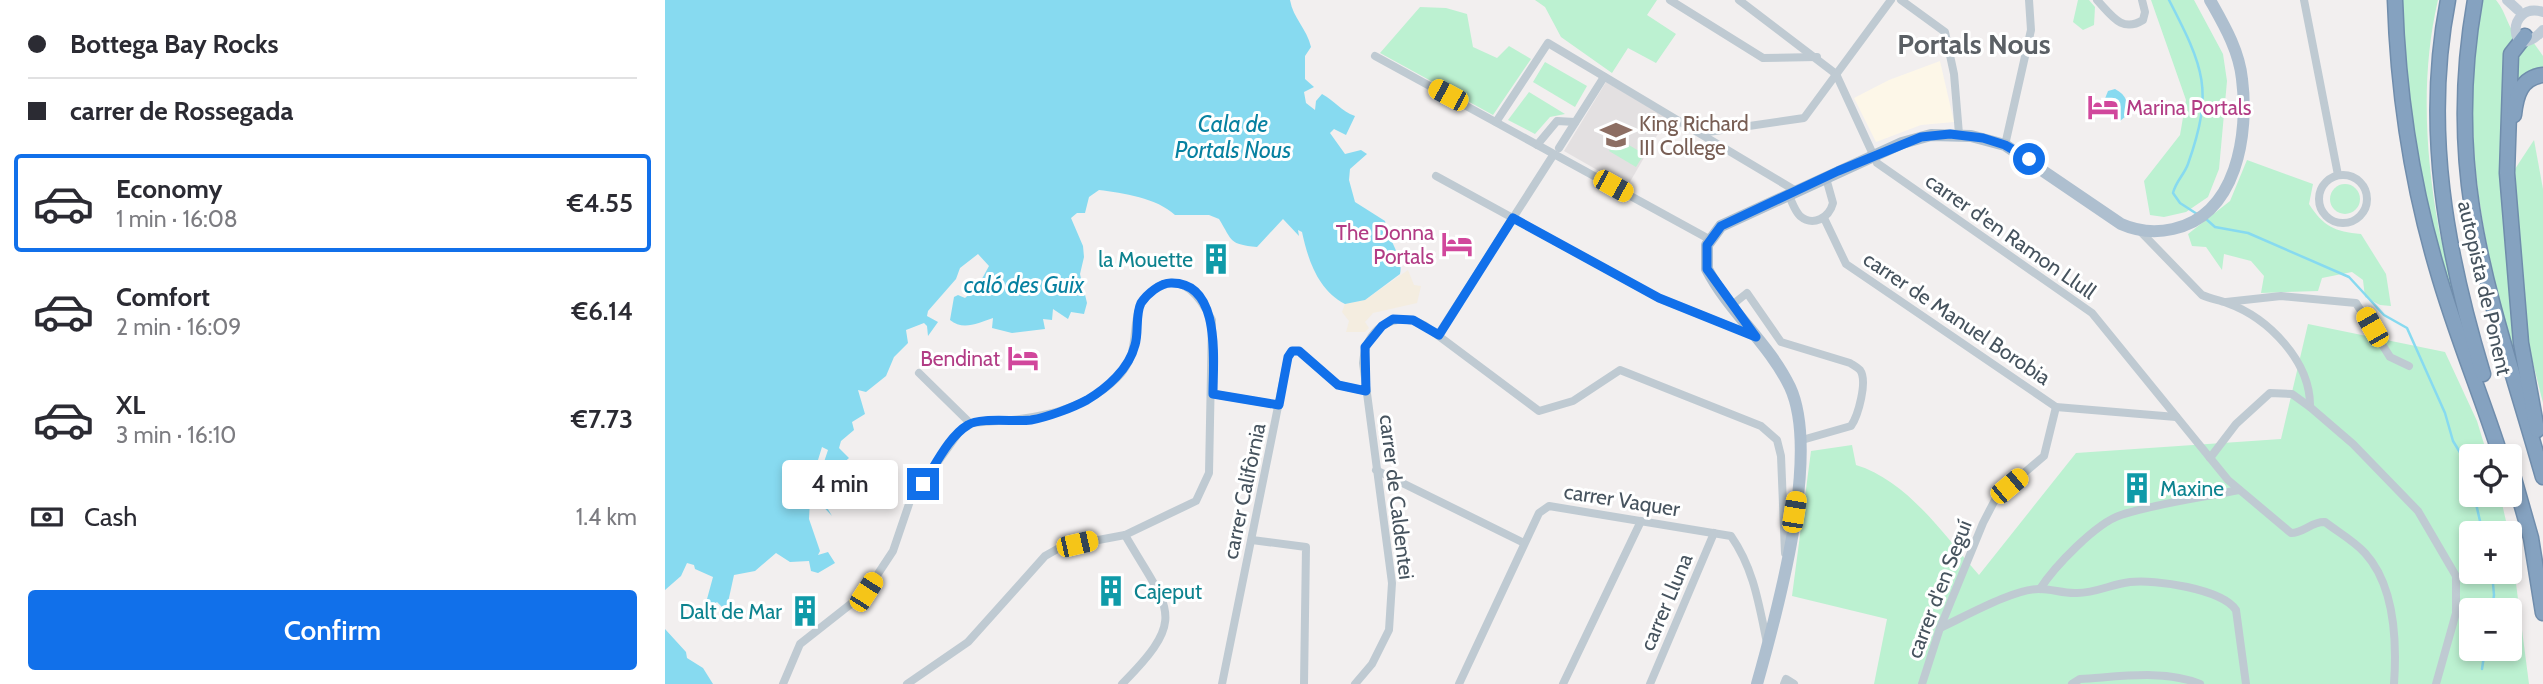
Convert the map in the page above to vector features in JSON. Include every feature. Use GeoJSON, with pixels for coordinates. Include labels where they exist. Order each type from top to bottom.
{"type":"FeatureCollection","features":[{"type":"Feature","properties":{"kind":"highway"},"geometry":{"type":"LineString","coordinates":[[2395,0],[2402,105],[2415,185],[2437,271],[2497,444]]}},
{"type":"Feature","properties":{"kind":"highway","name":"autopista de Ponent"},"geometry":{"type":"LineString","coordinates":[[2448,0],[2438,73],[2437,139],[2443,206],[2466,314],[2505,444]]}},
{"type":"Feature","properties":{"kind":"highway","name":"autopista de Ponent"},"geometry":{"type":"LineString","coordinates":[[2475,0],[2464,97],[2469,201],[2489,297],[2541,470]]}},
{"type":"Feature","properties":{"kind":"highway"},"geometry":{"type":"LineString","coordinates":[[2537,35],[2511,54],[2507,99],[2516,296],[2525,366],[2541,443],[2541,470]]}},
{"type":"Feature","properties":{"kind":"highway"},"geometry":{"type":"LineString","coordinates":[[2509,186],[2517,97],[2526,81],[2543,75]]}},
{"type":"Feature","properties":{"kind":"highway"},"geometry":{"type":"LineString","coordinates":[[2514,507],[2527,555],[2538,578]]}},
{"type":"Feature","properties":{"kind":"highway","name":"autopista de Ponent"},"geometry":{"type":"LineString","coordinates":[[2521,507],[2538,578],[2543,614]]}},
{"type":"Feature","properties":{"kind":"main road"},"geometry":{"type":"LineString","coordinates":[[1757,684],[1786,563],[1802,440],[1789,386],[1707,269],[1704,255],[1709,239],[1730,221],[1873,156],[1921,137],[1959,134],[2005,145],[2122,224],[2139,230],[2164,231],[2189,225],[2214,206],[2226,190],[2234,172],[2241,128],[2243,80],[2236,50],[2210,0]]}},
{"type":"Feature","properties":{"kind":"street"},"geometry":{"type":"LineString","coordinates":[[1670,0],[1763,58],[1817,57]]}},
{"type":"Feature","properties":{"kind":"street"},"geometry":{"type":"LineString","coordinates":[[1739,0],[1836,74],[1873,156]]}},
{"type":"Feature","properties":{"kind":"street"},"geometry":{"type":"LineString","coordinates":[[1701,133],[1804,118],[1891,0]]}},
{"type":"Feature","properties":{"kind":"street"},"geometry":{"type":"LineString","coordinates":[[1901,0],[1945,32],[1954,74],[1959,134]]}},
{"type":"Feature","properties":{"kind":"street"},"geometry":{"type":"LineString","coordinates":[[2005,145],[2031,30],[2029,0]]}},
{"type":"Feature","properties":{"kind":"street"},"geometry":{"type":"LineString","coordinates":[[2097,0],[2123,25],[2132,26],[2143,20],[2145,12],[2142,0]]}},
{"type":"Feature","properties":{"kind":"street"},"geometry":{"type":"LineString","coordinates":[[2304,0],[2338,175]]}},
{"type":"Feature","properties":{"kind":"street"},"geometry":{"type":"LineString","coordinates":[[2507,0],[2518,10]]}},
{"type":"Feature","properties":{"kind":"street"},"geometry":{"type":"LineString","coordinates":[[2518,10],[2532,5],[2543,12]]}},
{"type":"Feature","properties":{"kind":"street"},"geometry":{"type":"LineString","coordinates":[[2518,10],[2514,25],[2537,35]]}},
{"type":"Feature","properties":{"kind":"street"},"geometry":{"type":"LineString","coordinates":[[1496,122],[1548,43],[1701,133],[1792,192],[1801,217],[1810,220],[1823,218],[1833,203],[1826,178]]}},
{"type":"Feature","properties":{"kind":"street"},"geometry":{"type":"LineString","coordinates":[[1375,56],[1709,239]]}},
{"type":"Feature","properties":{"kind":"street"},"geometry":{"type":"LineString","coordinates":[[1559,148],[1604,77]]}},
{"type":"Feature","properties":{"kind":"street"},"geometry":{"type":"LineString","coordinates":[[1537,145],[1557,121],[1575,122]]}},
{"type":"Feature","properties":{"kind":"street","name":"carrer d'en Ramon Llull"},"geometry":{"type":"LineString","coordinates":[[1873,156],[1877,163],[2092,313],[2210,458],[2239,489],[2291,533],[2300,533],[2318,522],[2325,522],[2364,552],[2382,578],[2385,591],[2394,631],[2394,684]]}},
{"type":"Feature","properties":{"kind":"street"},"geometry":{"type":"LineString","coordinates":[[1552,157],[1439,335],[1539,411],[1573,401],[1620,370],[1747,420],[1770,432],[1777,440],[1781,456],[1786,563]]}},
{"type":"Feature","properties":{"kind":"street"},"geometry":{"type":"LineString","coordinates":[[2338,175],[2354,176],[2365,187],[2365,211],[2353,221],[2337,222],[2324,213],[2320,206],[2324,183],[2338,175]]}},
{"type":"Feature","properties":{"kind":"street"},"geometry":{"type":"LineString","coordinates":[[1436,176],[1659,298],[1756,337]]}},
{"type":"Feature","properties":{"kind":"street","name":"carrer de Manuel Borobia"},"geometry":{"type":"LineString","coordinates":[[1823,218],[1846,264],[2056,407]]}},
{"type":"Feature","properties":{"kind":"street"},"geometry":{"type":"LineString","coordinates":[[2139,230],[2202,295],[2214,301],[2281,296],[2356,303],[2390,357],[2409,366]]}},
{"type":"Feature","properties":{"kind":"street"},"geometry":{"type":"LineString","coordinates":[[783,684],[800,644],[866,592],[893,551],[910,501],[960,431],[970,423],[1033,419],[1086,400],[1117,378],[1135,347],[1140,304],[1153,290],[1165,283],[1177,283],[1189,288],[1201,299],[1212,320],[1213,394],[1209,473],[1196,500],[1125,535],[1061,548],[1045,556],[968,642],[907,684]]}},
{"type":"Feature","properties":{"kind":"street"},"geometry":{"type":"LineString","coordinates":[[1732,305],[1747,293],[1781,342],[1850,363],[1860,370],[1863,379],[1857,418],[1851,426],[1802,440]]}},
{"type":"Feature","properties":{"kind":"street"},"geometry":{"type":"LineString","coordinates":[[2226,302],[2262,321],[2283,342],[2301,370],[2310,391],[2309,407]]}},
{"type":"Feature","properties":{"kind":"street","name":"carrer de Caldentei"},"geometry":{"type":"LineString","coordinates":[[1355,684],[1372,664],[1389,630],[1392,583],[1366,391],[1365,347],[1382,326],[1393,319],[1413,320],[1439,335]]}},
{"type":"Feature","properties":{"kind":"street","name":"carrer Califòrnia"},"geometry":{"type":"LineString","coordinates":[[1221,684],[1288,357],[1292,351],[1299,351],[1338,385],[1366,391]]}},
{"type":"Feature","properties":{"kind":"street"},"geometry":{"type":"LineString","coordinates":[[919,373],[970,423]]}},
{"type":"Feature","properties":{"kind":"street"},"geometry":{"type":"LineString","coordinates":[[2210,458],[2236,424],[2270,393],[2292,394],[2353,444],[2418,511],[2456,576],[2456,613],[2436,684]]}},
{"type":"Feature","properties":{"kind":"street"},"geometry":{"type":"LineString","coordinates":[[1213,394],[1279,405]]}},
{"type":"Feature","properties":{"kind":"street"},"geometry":{"type":"LineString","coordinates":[[2056,407],[2176,417]]}},
{"type":"Feature","properties":{"kind":"street","name":"carrer d'en Seguí"},"geometry":{"type":"LineString","coordinates":[[1922,684],[1940,628],[1997,496],[2044,456],[2056,407]]}},
{"type":"Feature","properties":{"kind":"street"},"geometry":{"type":"LineString","coordinates":[[1376,470],[1524,543]]}},
{"type":"Feature","properties":{"kind":"street"},"geometry":{"type":"LineString","coordinates":[[2040,589],[2048,576],[2101,527],[2119,516],[2239,489]]}},
{"type":"Feature","properties":{"kind":"street","name":"carrer Vaquer"},"geometry":{"type":"LineString","coordinates":[[1459,684],[1539,513],[1549,506],[1731,536],[1742,551],[1755,583],[1767,646]]}},
{"type":"Feature","properties":{"kind":"street"},"geometry":{"type":"LineString","coordinates":[[1563,684],[1641,521]]}},
{"type":"Feature","properties":{"kind":"street","name":"carrer Lluna"},"geometry":{"type":"LineString","coordinates":[[1650,684],[1714,533]]}},
{"type":"Feature","properties":{"kind":"street"},"geometry":{"type":"LineString","coordinates":[[1122,684],[1159,645],[1165,630],[1167,613],[1162,597],[1125,535]]}},
{"type":"Feature","properties":{"kind":"street"},"geometry":{"type":"LineString","coordinates":[[1252,540],[1306,547],[1304,684]]}},
{"type":"Feature","properties":{"kind":"street"},"geometry":{"type":"LineString","coordinates":[[1940,628],[2005,598],[2040,589],[2079,593],[2130,582],[2218,594],[2230,600],[2236,610],[2246,684]]}},
{"type":"Feature","properties":{"kind":"street"},"geometry":{"type":"LineString","coordinates":[[2072,684],[2080,678],[2139,676],[2188,679],[2200,684]]}},
{"type":"Feature","properties":{"kind":"street"},"geometry":{"type":"LineString","coordinates":[[1784,684],[1786,679],[1794,684]]}},
{"type":"Feature","properties":{"kind":"shaded area"},"geometry":{"type":"Polygon","coordinates":[[[1940,61],[1954,122],[1921,125],[1876,142],[1854,98],[1889,80],[1940,61]]]}},
{"type":"Feature","properties":{"kind":"shaded area","name":"King Richard III College"},"geometry":{"type":"Polygon","coordinates":[[[1606,82],[1667,118],[1627,187],[1564,151],[1606,82]]]}},
{"type":"Feature","properties":{"kind":"green space"},"geometry":{"type":"Polygon","coordinates":[[[1535,0],[1657,0],[1647,15],[1676,34],[1656,63],[1628,48],[1612,73],[1561,37],[1545,7],[1535,0]]]}},
{"type":"Feature","properties":{"kind":"green space"},"geometry":{"type":"Polygon","coordinates":[[[2078,0],[2089,0],[2095,7],[2094,25],[2083,30],[2073,22],[2078,0]]]}},
{"type":"Feature","properties":{"kind":"green space"},"geometry":{"type":"Polygon","coordinates":[[[2151,0],[2194,0],[2223,54],[2227,81],[2219,169],[2208,197],[2186,212],[2164,217],[2150,215],[2144,181],[2180,135],[2186,100],[2151,0]]]}},
{"type":"Feature","properties":{"kind":"green space"},"geometry":{"type":"Polygon","coordinates":[[[2401,0],[2438,0],[2427,83],[2428,140],[2434,196],[2453,301],[2423,194],[2407,92],[2401,0]]]}},
{"type":"Feature","properties":{"kind":"green space"},"geometry":{"type":"Polygon","coordinates":[[[2483,0],[2496,0],[2519,39],[2508,52],[2518,356],[2515,357],[2483,224],[2473,136],[2476,47],[2483,0]]]}},
{"type":"Feature","properties":{"kind":"green space"},"geometry":{"type":"Polygon","coordinates":[[[1420,7],[1446,8],[1467,14],[1473,47],[1497,58],[1509,46],[1531,59],[1493,115],[1380,53],[1420,7]]]}},
{"type":"Feature","properties":{"kind":"green space"},"geometry":{"type":"Polygon","coordinates":[[[2533,42],[2543,56],[2543,70],[2516,85],[2516,52],[2533,42]]]}},
{"type":"Feature","properties":{"kind":"green space"},"geometry":{"type":"Polygon","coordinates":[[[1545,62],[1587,86],[1575,107],[1533,82],[1545,62]]]}},
{"type":"Feature","properties":{"kind":"green space"},"geometry":{"type":"Polygon","coordinates":[[[1529,92],[1565,114],[1550,117],[1535,134],[1508,120],[1529,92]]]}},
{"type":"Feature","properties":{"kind":"green space"},"geometry":{"type":"Polygon","coordinates":[[[1617,138],[1644,154],[1636,167],[1609,151],[1617,138]]]}},
{"type":"Feature","properties":{"kind":"green space"},"geometry":{"type":"Polygon","coordinates":[[[2534,140],[2543,189],[2543,403],[2528,343],[2517,234],[2515,169],[2534,140]]]}},
{"type":"Feature","properties":{"kind":"green space"},"geometry":{"type":"Polygon","coordinates":[[[2247,160],[2313,184],[2309,204],[2319,218],[2331,227],[2361,234],[2386,274],[2391,306],[2380,305],[2365,297],[2363,280],[2352,272],[2322,278],[2318,291],[2261,293],[2264,276],[2251,261],[2224,254],[2222,270],[2206,247],[2192,246],[2188,234],[2230,201],[2247,160]]]}},
{"type":"Feature","properties":{"kind":"green space"},"geometry":{"type":"Polygon","coordinates":[[[2345,184],[2356,188],[2360,199],[2356,210],[2345,214],[2334,210],[2330,199],[2334,188],[2345,184]]]}},
{"type":"Feature","properties":{"kind":"green space"},"geometry":{"type":"Polygon","coordinates":[[[2308,324],[2445,352],[2477,421],[2484,444],[2459,444],[2459,507],[2503,507],[2506,521],[2459,521],[2459,584],[2516,584],[2518,598],[2459,598],[2459,661],[2522,661],[2522,630],[2529,684],[1874,684],[1887,619],[1792,596],[1811,451],[1852,445],[1856,465],[1875,473],[1909,496],[1979,575],[2076,453],[2281,439],[2308,324]]]}},
{"type":"Feature","properties":{"kind":"sand"},"geometry":{"type":"Polygon","coordinates":[[[1408,270],[1414,285],[1421,286],[1417,303],[1373,313],[1365,322],[1369,328],[1365,332],[1346,332],[1349,321],[1342,312],[1345,304],[1365,300],[1408,270]]]}},
{"type":"Feature","properties":{"kind":"water"},"geometry":{"type":"Polygon","coordinates":[[[665,0],[1290,0],[1311,47],[1305,56],[1305,79],[1314,87],[1304,92],[1306,103],[1315,110],[1316,101],[1322,94],[1355,116],[1346,135],[1334,129],[1330,133],[1345,154],[1361,150],[1367,154],[1350,169],[1349,180],[1355,202],[1385,221],[1400,261],[1400,274],[1365,300],[1345,304],[1321,282],[1307,253],[1302,232],[1298,230],[1299,236],[1283,219],[1257,247],[1248,246],[1236,243],[1219,219],[1209,215],[1175,215],[1149,200],[1099,190],[1089,197],[1085,213],[1077,213],[1071,218],[1083,246],[1084,257],[1080,274],[1087,303],[1084,314],[1071,312],[1068,319],[1053,309],[1052,320],[1043,319],[1045,329],[1012,333],[992,328],[993,318],[971,325],[955,323],[950,320],[954,297],[958,295],[965,298],[978,286],[989,266],[978,254],[960,268],[956,279],[928,311],[927,316],[938,322],[928,336],[924,323],[906,330],[908,343],[894,357],[886,376],[866,392],[858,390],[865,414],[852,422],[854,430],[841,441],[839,448],[849,458],[839,467],[835,464],[834,467],[822,468],[828,450],[822,447],[814,473],[818,492],[832,516],[814,497],[810,500],[809,519],[820,551],[818,555],[828,552],[835,563],[818,573],[811,571],[809,561],[790,562],[776,553],[755,571],[734,575],[727,607],[724,609],[717,602],[712,606],[707,599],[713,577],[695,569],[694,565],[687,563],[681,576],[665,590],[665,0]]]}},
{"type":"Feature","properties":{"kind":"water"},"geometry":{"type":"Polygon","coordinates":[[[2115,89],[2125,97],[2127,104],[2126,116],[2120,121],[2115,120],[2114,109],[2104,101],[2108,91],[2115,89]]]}},
{"type":"Feature","properties":{"kind":"water"},"geometry":{"type":"Polygon","coordinates":[[[665,629],[686,652],[687,658],[703,668],[713,684],[665,684],[665,629]]]}},
{"type":"Feature","properties":{"kind":"waterway"},"geometry":{"type":"LineString","coordinates":[[2169,0],[2190,44],[2201,80],[2203,98],[2196,138],[2188,164],[2173,193],[2180,203],[2197,214]]}},
{"type":"Feature","properties":{"kind":"waterway"},"geometry":{"type":"LineString","coordinates":[[2206,219],[2215,227],[2248,233],[2349,277],[2384,315],[2407,328],[2459,451]]}},
{"type":"Feature","properties":{"kind":"waterway"},"geometry":{"type":"LineString","coordinates":[[2477,507],[2480,521]]}},
{"type":"Feature","properties":{"kind":"waterway"},"geometry":{"type":"LineString","coordinates":[[2493,584],[2494,598]]}},
{"type":"Feature","properties":{"kind":"waterway"},"geometry":{"type":"LineString","coordinates":[[2482,669],[2483,661]]}},
{"type":"Feature","properties":{"kind":"place","name":"Marina Portals"},"geometry":{"type":"Point","coordinates":[2103,107]}},
{"type":"Feature","properties":{"kind":"place","name":"King Richard III College"},"geometry":{"type":"Point","coordinates":[1616,135]}},
{"type":"Feature","properties":{"kind":"place","name":"The Donna Portals"},"geometry":{"type":"Point","coordinates":[1457,244]}},
{"type":"Feature","properties":{"kind":"place","name":"la Mouette"},"geometry":{"type":"Point","coordinates":[1216,259]}},
{"type":"Feature","properties":{"kind":"place","name":"Bendinat"},"geometry":{"type":"Point","coordinates":[1023,358]}},
{"type":"Feature","properties":{"kind":"place","name":"Maxine"},"geometry":{"type":"Point","coordinates":[2137,488]}},
{"type":"Feature","properties":{"kind":"place","name":"Cajeput"},"geometry":{"type":"Point","coordinates":[1111,591]}},
{"type":"Feature","properties":{"kind":"place","name":"Dalt de Mar"},"geometry":{"type":"Point","coordinates":[805,611]}},
{"type":"Feature","properties":{"kind":"district","name":"Portals Nous"},"geometry":{"type":"Point","coordinates":[1974,44]}},
{"type":"Feature","properties":{"kind":"route"},"geometry":{"type":"LineString","coordinates":[[923,484],[960,431],[970,423],[1033,419],[1086,400],[1117,378],[1135,347],[1140,304],[1153,290],[1165,283],[1177,283],[1189,288],[1201,299],[1212,320],[1213,394],[1279,405],[1288,357],[1292,351],[1299,351],[1338,385],[1366,391],[1363,363],[1365,347],[1372,335],[1382,326],[1393,319],[1403,318],[1424,325],[1439,335],[1513,218],[1659,298],[1756,337],[1707,269],[1704,255],[1707,245],[1721,226],[1838,171],[1921,137],[1950,134],[1983,138],[2005,145],[2029,159]]}},
{"type":"Feature","properties":{"kind":"water label","name":"Cala de Portals Nous"},"geometry":{"type":"Point","coordinates":[1233,137]}},
{"type":"Feature","properties":{"kind":"water label","name":"caló des Guix"},"geometry":{"type":"Point","coordinates":[1024,285]}}]}
